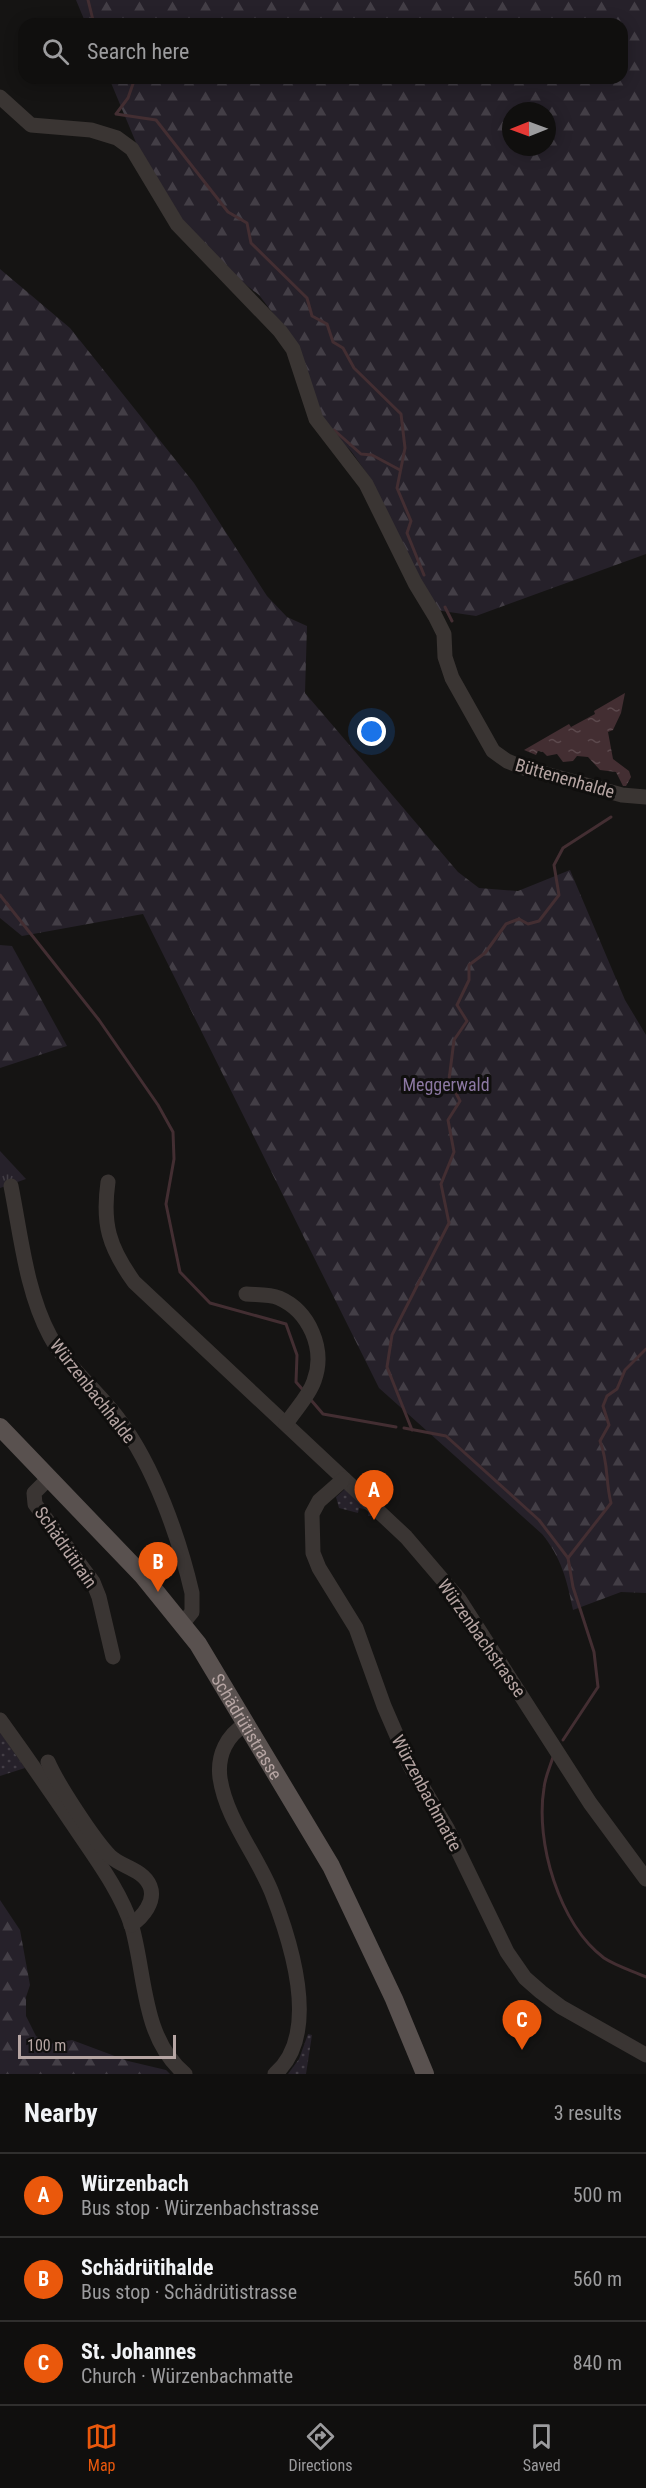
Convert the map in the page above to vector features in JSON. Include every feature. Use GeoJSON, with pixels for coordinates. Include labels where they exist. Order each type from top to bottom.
{"type":"FeatureCollection","features":[{"type":"Feature","properties":{"kind":"main road","name":"Schädrütistrasse"},"geometry":{"type":"LineString","coordinates":[[0,1427],[142,1576],[183,1623],[210,1661],[302,1814],[344,1892],[394,1998],[425,2074]]}},
{"type":"Feature","properties":{"kind":"street","name":"Büttenenhalde"},"geometry":{"type":"LineString","coordinates":[[0,97],[31,125],[91,130],[117,138],[132,150],[177,224],[280,331],[292,349],[316,419],[366,484],[415,583],[444,634],[445,657],[452,678],[499,756],[524,768],[614,793],[646,797]]}},
{"type":"Feature","properties":{"kind":"street","name":"Würzenbachstrasse"},"geometry":{"type":"LineString","coordinates":[[108,1182],[104,1208],[106,1228],[116,1255],[134,1282],[406,1537],[459,1599],[590,1803],[646,1879]]}},
{"type":"Feature","properties":{"kind":"street","name":"Würzenbachhalde"},"geometry":{"type":"LineString","coordinates":[[11,1186],[32,1288],[51,1338],[120,1421],[141,1452],[151,1475],[192,1593],[192,1612],[183,1623]]}},
{"type":"Feature","properties":{"kind":"street"},"geometry":{"type":"LineString","coordinates":[[246,1294],[276,1297],[292,1305],[309,1325],[317,1343],[318,1360],[314,1381],[286,1424]]}},
{"type":"Feature","properties":{"kind":"street","name":"Schädrütirain"},"geometry":{"type":"LineString","coordinates":[[49,1478],[34,1493],[35,1503],[93,1582],[99,1596],[113,1657]]}},
{"type":"Feature","properties":{"kind":"street","name":"Würzenbachmatte"},"geometry":{"type":"LineString","coordinates":[[344,1479],[319,1501],[312,1514],[313,1553],[318,1568],[356,1628],[384,1706],[410,1766],[447,1828],[507,1952],[525,1978],[548,1997],[646,2055]]}},
{"type":"Feature","properties":{"kind":"street"},"geometry":{"type":"LineString","coordinates":[[0,1720],[111,1883],[131,1925],[148,2009],[156,2034],[164,2052],[184,2074]]}},
{"type":"Feature","properties":{"kind":"street"},"geometry":{"type":"LineString","coordinates":[[246,1724],[235,1731],[225,1745],[220,1773],[227,1806],[272,1893],[292,1959],[300,2019],[298,2038],[291,2055],[275,2074]]}},
{"type":"Feature","properties":{"kind":"street"},"geometry":{"type":"LineString","coordinates":[[48,1762],[104,1849],[120,1865],[134,1869],[150,1887],[151,1898],[148,1906],[142,1916],[131,1925]]}},
{"type":"Feature","properties":{"kind":"green space"},"geometry":{"type":"Polygon","coordinates":[[[76,0],[646,0],[646,554],[476,616],[429,609],[368,475],[351,451],[320,421],[289,334],[259,295],[213,259],[193,236],[142,157],[112,84],[628,84],[628,18],[84,18],[76,0]]]}},
{"type":"Feature","properties":{"kind":"green space","name":"Meggerwald"},"geometry":{"type":"Polygon","coordinates":[[[0,269],[70,328],[194,483],[267,596],[287,617],[307,626],[305,693],[458,872],[479,888],[518,891],[570,870],[625,1000],[646,1035],[646,1593],[621,1592],[573,1610],[562,1569],[554,1551],[542,1534],[379,1388],[143,914],[22,936],[0,918],[0,269]]]}},
{"type":"Feature","properties":{"kind":"green space"},"geometry":{"type":"Polygon","coordinates":[[[0,945],[12,946],[67,1046],[0,1068],[0,945]]]}},
{"type":"Feature","properties":{"kind":"green space"},"geometry":{"type":"Polygon","coordinates":[[[0,1151],[26,1179],[0,1188],[0,1151]]]}},
{"type":"Feature","properties":{"kind":"green space"},"geometry":{"type":"Polygon","coordinates":[[[345,1489],[352,1491],[376,1516],[368,1516],[369,1510],[359,1508],[358,1513],[339,1508],[336,1497],[345,1489]]]}},
{"type":"Feature","properties":{"kind":"green space"},"geometry":{"type":"Polygon","coordinates":[[[0,1732],[25,1768],[0,1776],[0,1732]]]}},
{"type":"Feature","properties":{"kind":"green space"},"geometry":{"type":"Polygon","coordinates":[[[0,1900],[20,1930],[30,1985],[26,1997],[26,2016],[36,2036],[49,2044],[72,2040],[128,2061],[166,2070],[170,2074],[0,2074],[0,1900]]]}},
{"type":"Feature","properties":{"kind":"green space"},"geometry":{"type":"Polygon","coordinates":[[[308,2034],[312,2035],[306,2074],[288,2074],[299,2059],[308,2034]]]}},
{"type":"Feature","properties":{"kind":"water"},"geometry":{"type":"Polygon","coordinates":[[[625,693],[621,713],[613,730],[608,732],[613,759],[629,771],[631,777],[626,786],[623,786],[616,772],[600,770],[588,757],[577,756],[573,761],[563,762],[557,754],[547,756],[538,751],[536,755],[524,750],[569,724],[571,727],[595,714],[594,711],[625,693]]]}},
{"type":"Feature","properties":{"kind":"waterway"},"geometry":{"type":"LineString","coordinates":[[88,0],[92,18]]}},
{"type":"Feature","properties":{"kind":"waterway"},"geometry":{"type":"LineString","coordinates":[[133,84],[128,98],[116,114],[156,120],[228,212],[247,223],[251,243],[307,298],[312,316],[327,324],[333,342],[343,348],[354,368],[401,414],[405,448],[397,488],[411,521],[407,533],[424,575]]}},
{"type":"Feature","properties":{"kind":"waterway"},"geometry":{"type":"LineString","coordinates":[[334,430],[361,454],[372,455],[400,470]]}},
{"type":"Feature","properties":{"kind":"waterway"},"geometry":{"type":"LineString","coordinates":[[445,607],[452,621]]}},
{"type":"Feature","properties":{"kind":"waterway"},"geometry":{"type":"LineString","coordinates":[[412,1430],[387,1367],[392,1335],[449,1223],[441,1184],[454,1152],[448,1120],[460,1101],[449,1080],[454,1040],[467,1021],[457,1005],[469,980],[469,965],[485,953],[506,924],[519,919],[528,924],[539,921],[559,895],[554,865],[563,848],[611,817]]}},
{"type":"Feature","properties":{"kind":"waterway"},"geometry":{"type":"LineString","coordinates":[[0,895],[99,1020],[158,1105],[173,1132],[174,1159],[166,1204],[180,1272],[210,1303],[286,1324],[297,1355],[296,1382],[303,1390]]}},
{"type":"Feature","properties":{"kind":"waterway"},"geometry":{"type":"LineString","coordinates":[[568,1558],[611,1503],[605,1457],[600,1441],[609,1425],[603,1406],[607,1396],[617,1389],[625,1370],[646,1349]]}},
{"type":"Feature","properties":{"kind":"waterway"},"geometry":{"type":"LineString","coordinates":[[311,1400],[323,1414],[396,1427]]}},
{"type":"Feature","properties":{"kind":"waterway"},"geometry":{"type":"LineString","coordinates":[[404,1428],[446,1436],[539,1520],[568,1558],[573,1587],[594,1652],[598,1687],[563,1740]]}},
{"type":"Feature","properties":{"kind":"waterway"},"geometry":{"type":"LineString","coordinates":[[553,1757],[544,1788],[543,1833],[547,1857],[563,1904],[574,1925],[604,1958],[646,1977]]}},
{"type":"Feature","properties":{"kind":"place","name":"Würzenbach"},"geometry":{"type":"Point","coordinates":[374,1520]}},
{"type":"Feature","properties":{"kind":"place","name":"Schädrütihalde"},"geometry":{"type":"Point","coordinates":[158,1592]}},
{"type":"Feature","properties":{"kind":"place","name":"St. Johannes"},"geometry":{"type":"Point","coordinates":[522,2050]}}]}
